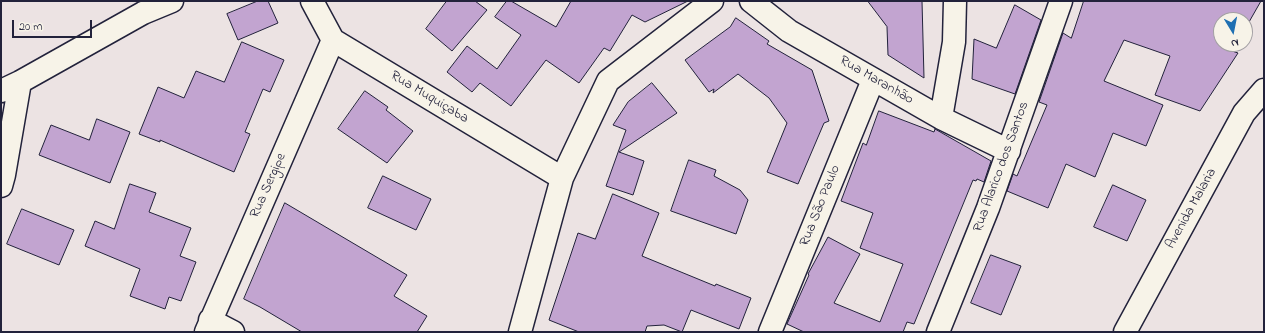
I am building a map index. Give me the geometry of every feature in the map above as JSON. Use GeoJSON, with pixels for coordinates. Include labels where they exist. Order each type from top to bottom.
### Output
{"type":"FeatureCollection","features":[{"type":"Feature","properties":{"kind":"street"},"geometry":{"type":"LineString","coordinates":[[1,186],[4,175],[10,86],[143,12],[172,1]]}},
{"type":"Feature","properties":{"kind":"street"},"geometry":{"type":"LineString","coordinates":[[312,1],[333,40]]}},
{"type":"Feature","properties":{"kind":"street"},"geometry":{"type":"LineString","coordinates":[[520,332],[562,178],[608,81],[712,1]]}},
{"type":"Feature","properties":{"kind":"street","name":"Rua Maranhão"},"geometry":{"type":"LineString","coordinates":[[751,1],[789,31],[873,80],[941,118],[1009,151]]}},
{"type":"Feature","properties":{"kind":"street"},"geometry":{"type":"LineString","coordinates":[[941,118],[954,42],[955,1]]}},
{"type":"Feature","properties":{"kind":"street","name":"Rua Alarico dos Santos"},"geometry":{"type":"LineString","coordinates":[[938,332],[988,208],[1061,1]]}},
{"type":"Feature","properties":{"kind":"street","name":"Rua Muquiçaba"},"geometry":{"type":"LineString","coordinates":[[333,40],[562,178]]}},
{"type":"Feature","properties":{"kind":"street","name":"Rua Sergipe"},"geometry":{"type":"LineString","coordinates":[[208,326],[333,40]]}},
{"type":"Feature","properties":{"kind":"street","name":"Rua São Paulo"},"geometry":{"type":"LineString","coordinates":[[770,332],[873,80]]}},
{"type":"Feature","properties":{"kind":"street","name":"Avenida Malaria"},"geometry":{"type":"LineString","coordinates":[[1125,332],[1244,113],[1264,90]]}},
{"type":"Feature","properties":{"kind":"street"},"geometry":{"type":"LineString","coordinates":[[208,326],[233,332]]}},
{"type":"Feature","properties":{"kind":"building"},"geometry":{"type":"Polygon","coordinates":[[[258,1],[268,1],[278,23],[238,40],[227,14],[258,1]]]}},
{"type":"Feature","properties":{"kind":"building"},"geometry":{"type":"Polygon","coordinates":[[[447,1],[475,1],[487,10],[452,51],[426,29],[447,1]]]}},
{"type":"Feature","properties":{"kind":"building"},"geometry":{"type":"Polygon","coordinates":[[[507,1],[511,1],[556,27],[571,1],[688,1],[645,22],[632,15],[610,51],[604,48],[579,83],[546,60],[511,106],[480,83],[472,92],[447,72],[467,46],[497,69],[521,35],[495,17],[507,1]]]}},
{"type":"Feature","properties":{"kind":"building"},"geometry":{"type":"Polygon","coordinates":[[[868,1],[922,1],[924,78],[888,55],[887,27],[868,1]]]}},
{"type":"Feature","properties":{"kind":"building"},"geometry":{"type":"Polygon","coordinates":[[[1084,1],[1261,1],[1253,15],[1253,12],[1213,12],[1213,52],[1238,53],[1200,111],[1155,95],[1170,56],[1124,40],[1104,81],[1163,105],[1146,146],[1113,133],[1095,177],[1066,164],[1048,208],[1007,191],[1013,174],[1017,176],[1047,105],[1039,102],[1063,33],[1071,38],[1084,1]]]}},
{"type":"Feature","properties":{"kind":"building"},"geometry":{"type":"Polygon","coordinates":[[[1015,5],[1041,20],[1015,94],[972,79],[974,39],[996,48],[1015,5]]]}},
{"type":"Feature","properties":{"kind":"building"},"geometry":{"type":"Polygon","coordinates":[[[736,18],[769,41],[767,44],[812,70],[829,121],[824,123],[798,184],[767,172],[787,123],[769,98],[738,74],[713,93],[714,89],[709,92],[685,60],[730,27],[736,18]]]}},
{"type":"Feature","properties":{"kind":"building"},"geometry":{"type":"Polygon","coordinates":[[[242,42],[284,60],[270,92],[263,89],[245,132],[250,134],[234,172],[160,140],[160,142],[139,134],[158,87],[184,98],[196,71],[224,82],[242,42]]]}},
{"type":"Feature","properties":{"kind":"building"},"geometry":{"type":"Polygon","coordinates":[[[652,83],[677,113],[619,152],[644,161],[633,195],[606,186],[626,130],[613,125],[628,102],[652,83]]]}},
{"type":"Feature","properties":{"kind":"building"},"geometry":{"type":"Polygon","coordinates":[[[365,91],[388,107],[386,110],[413,131],[387,163],[338,129],[365,91]]]}},
{"type":"Feature","properties":{"kind":"building"},"geometry":{"type":"Polygon","coordinates":[[[879,111],[934,132],[935,129],[991,161],[984,182],[977,179],[976,181],[973,180],[914,324],[907,322],[903,332],[804,332],[787,324],[809,275],[808,274],[828,237],[860,254],[834,303],[880,322],[903,264],[860,248],[873,213],[841,201],[863,143],[866,145],[879,111]]]}},
{"type":"Feature","properties":{"kind":"building"},"geometry":{"type":"Polygon","coordinates":[[[97,119],[130,132],[110,183],[39,155],[51,125],[89,140],[97,119]]]}},
{"type":"Feature","properties":{"kind":"building"},"geometry":{"type":"Polygon","coordinates":[[[689,160],[716,170],[714,176],[740,190],[748,200],[736,234],[671,211],[689,160]]]}},
{"type":"Feature","properties":{"kind":"building"},"geometry":{"type":"Polygon","coordinates":[[[383,176],[431,199],[416,230],[368,208],[383,176]]]}},
{"type":"Feature","properties":{"kind":"building"},"geometry":{"type":"Polygon","coordinates":[[[130,184],[156,193],[149,212],[191,228],[180,256],[196,262],[181,301],[169,297],[165,309],[130,296],[140,269],[85,246],[95,221],[114,229],[130,184]]]}},
{"type":"Feature","properties":{"kind":"building"},"geometry":{"type":"Polygon","coordinates":[[[1113,185],[1146,200],[1127,241],[1094,227],[1113,185]]]}},
{"type":"Feature","properties":{"kind":"building"},"geometry":{"type":"Polygon","coordinates":[[[613,194],[659,213],[642,256],[715,286],[716,284],[751,298],[739,329],[691,310],[682,332],[664,325],[647,326],[645,332],[579,332],[549,320],[578,233],[595,239],[613,194]]]}},
{"type":"Feature","properties":{"kind":"building"},"geometry":{"type":"Polygon","coordinates":[[[285,203],[407,275],[394,296],[427,316],[417,332],[302,332],[244,299],[285,203]]]}},
{"type":"Feature","properties":{"kind":"building"},"geometry":{"type":"Polygon","coordinates":[[[22,209],[74,230],[59,265],[7,244],[22,209]]]}},
{"type":"Feature","properties":{"kind":"building"},"geometry":{"type":"Polygon","coordinates":[[[991,255],[1021,266],[1001,315],[971,303],[991,255]]]}}]}
